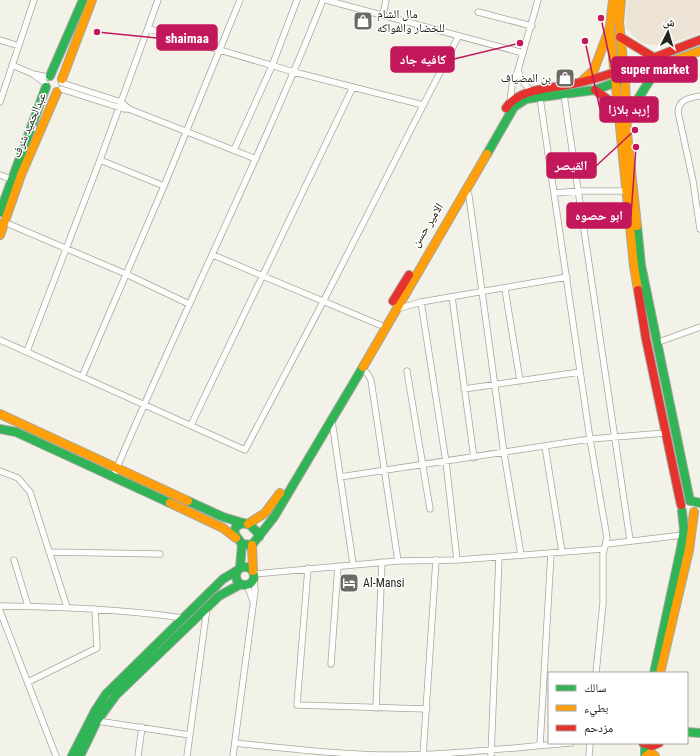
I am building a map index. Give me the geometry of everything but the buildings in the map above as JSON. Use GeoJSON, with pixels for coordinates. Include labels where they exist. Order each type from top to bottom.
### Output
{"type":"FeatureCollection","features":[{"type":"Feature","properties":{"kind":"main road","name":"عبدالحميد شرف"},"geometry":{"type":"LineString","coordinates":[[0,212],[47,81],[83,0]]}},
{"type":"Feature","properties":{"kind":"main road","name":"عبدالحميد شرف"},"geometry":{"type":"LineString","coordinates":[[0,235],[31,149],[60,86],[92,0]]}},
{"type":"Feature","properties":{"kind":"main road"},"geometry":{"type":"LineString","coordinates":[[613,0],[610,27],[634,266],[646,339],[682,508],[684,535],[654,672]]}},
{"type":"Feature","properties":{"kind":"main road"},"geometry":{"type":"LineString","coordinates":[[621,0],[619,22],[625,80],[626,118],[641,265],[687,492],[694,501],[696,507],[687,557],[660,672]]}},
{"type":"Feature","properties":{"kind":"main road"},"geometry":{"type":"LineString","coordinates":[[580,83],[594,70],[610,27]]}},
{"type":"Feature","properties":{"kind":"main road"},"geometry":{"type":"LineString","coordinates":[[620,37],[653,57]]}},
{"type":"Feature","properties":{"kind":"main road"},"geometry":{"type":"LineString","coordinates":[[510,102],[520,95],[531,91],[580,83],[700,40]]}},
{"type":"Feature","properties":{"kind":"main road","name":"الامير حسن"},"geometry":{"type":"LineString","coordinates":[[239,541],[234,533],[234,528],[246,524],[265,513],[274,503],[444,230],[514,106],[526,99],[595,90],[700,51]]}},
{"type":"Feature","properties":{"kind":"main road"},"geometry":{"type":"LineString","coordinates":[[626,118],[658,67]]}},
{"type":"Feature","properties":{"kind":"main road"},"geometry":{"type":"LineString","coordinates":[[56,75],[60,86],[49,91],[47,81],[56,75]]}},
{"type":"Feature","properties":{"kind":"main road"},"geometry":{"type":"LineString","coordinates":[[595,90],[618,107]]}},
{"type":"Feature","properties":{"kind":"main road","name":"الامير حسن"},"geometry":{"type":"LineString","coordinates":[[259,537],[332,421],[380,325],[403,285],[440,229],[510,102]]}},
{"type":"Feature","properties":{"kind":"main road"},"geometry":{"type":"LineString","coordinates":[[0,414],[116,469],[224,517],[255,527],[259,537],[252,545],[250,579]]}},
{"type":"Feature","properties":{"kind":"main road"},"geometry":{"type":"LineString","coordinates":[[0,418],[0,423]]}},
{"type":"Feature","properties":{"kind":"main road"},"geometry":{"type":"LineString","coordinates":[[0,429],[16,432],[223,528],[239,541],[252,545]]}},
{"type":"Feature","properties":{"kind":"main road"},"geometry":{"type":"LineString","coordinates":[[682,508],[684,502],[694,501]]}},
{"type":"Feature","properties":{"kind":"main road"},"geometry":{"type":"LineString","coordinates":[[682,508],[689,515],[696,511]]}},
{"type":"Feature","properties":{"kind":"main road"},"geometry":{"type":"LineString","coordinates":[[239,541],[239,569],[236,579],[250,579]]}},
{"type":"Feature","properties":{"kind":"main road"},"geometry":{"type":"LineString","coordinates":[[72,756],[95,711],[106,694],[174,625],[224,579],[239,569],[246,566],[250,579]]}},
{"type":"Feature","properties":{"kind":"main road"},"geometry":{"type":"LineString","coordinates":[[80,756],[98,721],[116,695],[207,606],[219,596],[250,579]]}},
{"type":"Feature","properties":{"kind":"main road"},"geometry":{"type":"LineString","coordinates":[[174,625],[181,633]]}},
{"type":"Feature","properties":{"kind":"main road"},"geometry":{"type":"LineString","coordinates":[[644,744],[657,744],[655,756],[651,753],[646,756],[644,744]]}},
{"type":"Feature","properties":{"kind":"street"},"geometry":{"type":"LineString","coordinates":[[0,102],[34,0]]}},
{"type":"Feature","properties":{"kind":"street"},"geometry":{"type":"LineString","coordinates":[[27,351],[149,29],[158,0]]}},
{"type":"Feature","properties":{"kind":"street"},"geometry":{"type":"LineString","coordinates":[[82,377],[164,186],[240,0]]}},
{"type":"Feature","properties":{"kind":"street"},"geometry":{"type":"LineString","coordinates":[[234,150],[272,66],[297,0]]}},
{"type":"Feature","properties":{"kind":"street"},"geometry":{"type":"LineString","coordinates":[[112,477],[143,404],[256,159],[294,72],[323,0]]}},
{"type":"Feature","properties":{"kind":"street"},"geometry":{"type":"LineString","coordinates":[[326,0],[458,37],[523,53]]}},
{"type":"Feature","properties":{"kind":"street"},"geometry":{"type":"LineString","coordinates":[[383,15],[386,0]]}},
{"type":"Feature","properties":{"kind":"street"},"geometry":{"type":"LineString","coordinates":[[510,102],[512,86],[532,26],[538,0]]}},
{"type":"Feature","properties":{"kind":"street"},"geometry":{"type":"LineString","coordinates":[[478,12],[532,26]]}},
{"type":"Feature","properties":{"kind":"street"},"geometry":{"type":"LineString","coordinates":[[149,29],[272,66],[423,105]]}},
{"type":"Feature","properties":{"kind":"street"},"geometry":{"type":"LineString","coordinates":[[0,340],[242,450],[248,448],[458,37]]}},
{"type":"Feature","properties":{"kind":"street"},"geometry":{"type":"LineString","coordinates":[[0,40],[19,46]]}},
{"type":"Feature","properties":{"kind":"street"},"geometry":{"type":"LineString","coordinates":[[12,65],[47,81]]}},
{"type":"Feature","properties":{"kind":"street"},"geometry":{"type":"LineString","coordinates":[[518,70],[523,82],[531,91]]}},
{"type":"Feature","properties":{"kind":"street"},"geometry":{"type":"LineString","coordinates":[[60,86],[129,108],[185,132],[256,159]]}},
{"type":"Feature","properties":{"kind":"street"},"geometry":{"type":"LineString","coordinates":[[190,426],[352,87]]}},
{"type":"Feature","properties":{"kind":"street"},"geometry":{"type":"LineString","coordinates":[[564,95],[630,540]]}},
{"type":"Feature","properties":{"kind":"street"},"geometry":{"type":"LineString","coordinates":[[700,96],[684,100],[681,103],[678,112],[693,182],[700,229]]}},
{"type":"Feature","properties":{"kind":"street"},"geometry":{"type":"LineString","coordinates":[[540,98],[605,546],[596,672]]}},
{"type":"Feature","properties":{"kind":"street"},"geometry":{"type":"LineString","coordinates":[[100,160],[164,186]]}},
{"type":"Feature","properties":{"kind":"street"},"geometry":{"type":"LineString","coordinates":[[0,175],[11,179]]}},
{"type":"Feature","properties":{"kind":"street"},"geometry":{"type":"LineString","coordinates":[[466,190],[469,196],[494,384],[521,555]]}},
{"type":"Feature","properties":{"kind":"street"},"geometry":{"type":"LineString","coordinates":[[554,193],[579,190],[626,191]]}},
{"type":"Feature","properties":{"kind":"street"},"geometry":{"type":"LineString","coordinates":[[4,222],[126,274],[189,304]]}},
{"type":"Feature","properties":{"kind":"street"},"geometry":{"type":"LineString","coordinates":[[213,255],[380,325]]}},
{"type":"Feature","properties":{"kind":"street"},"geometry":{"type":"LineString","coordinates":[[396,309],[421,302],[482,293],[567,277]]}},
{"type":"Feature","properties":{"kind":"street"},"geometry":{"type":"LineString","coordinates":[[505,289],[520,380]]}},
{"type":"Feature","properties":{"kind":"street"},"geometry":{"type":"LineString","coordinates":[[405,293],[410,298],[421,302]]}},
{"type":"Feature","properties":{"kind":"street"},"geometry":{"type":"LineString","coordinates":[[452,297],[474,458]]}},
{"type":"Feature","properties":{"kind":"street"},"geometry":{"type":"LineString","coordinates":[[421,302],[446,462],[456,560]]}},
{"type":"Feature","properties":{"kind":"street"},"geometry":{"type":"LineString","coordinates":[[656,342],[700,327]]}},
{"type":"Feature","properties":{"kind":"street"},"geometry":{"type":"LineString","coordinates":[[359,368],[367,373],[371,380],[398,561]]}},
{"type":"Feature","properties":{"kind":"street"},"geometry":{"type":"LineString","coordinates":[[407,371],[430,509]]}},
{"type":"Feature","properties":{"kind":"street"},"geometry":{"type":"LineString","coordinates":[[464,389],[580,372]]}},
{"type":"Feature","properties":{"kind":"street"},"geometry":{"type":"LineString","coordinates":[[332,421],[353,564]]}},
{"type":"Feature","properties":{"kind":"street"},"geometry":{"type":"LineString","coordinates":[[340,478],[590,439],[666,433]]}},
{"type":"Feature","properties":{"kind":"street"},"geometry":{"type":"LineString","coordinates":[[545,446],[562,552]]}},
{"type":"Feature","properties":{"kind":"street"},"geometry":{"type":"LineString","coordinates":[[0,471],[18,478],[30,492],[67,607]]}},
{"type":"Feature","properties":{"kind":"street"},"geometry":{"type":"LineString","coordinates":[[250,579],[308,568],[398,561],[456,560],[551,553],[605,546],[630,540],[684,535]]}},
{"type":"Feature","properties":{"kind":"street"},"geometry":{"type":"LineString","coordinates":[[49,552],[160,554]]}},
{"type":"Feature","properties":{"kind":"street"},"geometry":{"type":"LineString","coordinates":[[540,745],[551,553]]}},
{"type":"Feature","properties":{"kind":"street"},"geometry":{"type":"LineString","coordinates":[[492,753],[499,557]]}},
{"type":"Feature","properties":{"kind":"street"},"geometry":{"type":"LineString","coordinates":[[14,560],[28,606]]}},
{"type":"Feature","properties":{"kind":"street"},"geometry":{"type":"LineString","coordinates":[[423,755],[436,560]]}},
{"type":"Feature","properties":{"kind":"street"},"geometry":{"type":"LineString","coordinates":[[376,708],[382,562]]}},
{"type":"Feature","properties":{"kind":"street"},"geometry":{"type":"LineString","coordinates":[[331,664],[338,566]]}},
{"type":"Feature","properties":{"kind":"street"},"geometry":{"type":"LineString","coordinates":[[308,568],[297,705],[427,709]]}},
{"type":"Feature","properties":{"kind":"street"},"geometry":{"type":"LineString","coordinates":[[233,756],[255,591],[250,579]]}},
{"type":"Feature","properties":{"kind":"street"},"geometry":{"type":"LineString","coordinates":[[250,579],[253,602]]}},
{"type":"Feature","properties":{"kind":"street"},"geometry":{"type":"LineString","coordinates":[[0,606],[67,607],[183,618]]}},
{"type":"Feature","properties":{"kind":"street"},"geometry":{"type":"LineString","coordinates":[[187,756],[207,606]]}},
{"type":"Feature","properties":{"kind":"street"},"geometry":{"type":"LineString","coordinates":[[28,682],[97,648],[96,609]]}},
{"type":"Feature","properties":{"kind":"street"},"geometry":{"type":"LineString","coordinates":[[0,611],[56,756]]}},
{"type":"Feature","properties":{"kind":"street"},"geometry":{"type":"LineString","coordinates":[[98,721],[190,735]]}},
{"type":"Feature","properties":{"kind":"street"},"geometry":{"type":"LineString","coordinates":[[138,756],[142,727]]}},
{"type":"Feature","properties":{"kind":"street"},"geometry":{"type":"LineString","coordinates":[[235,744],[331,754],[423,755],[492,753],[556,744]]}},
{"type":"Feature","properties":{"kind":"street"},"geometry":{"type":"LineString","coordinates":[[589,756],[590,744]]}},
{"type":"Feature","properties":{"kind":"shaded area"},"geometry":{"type":"Polygon","coordinates":[[[627,0],[700,0],[700,34],[661,46],[642,43],[625,28],[627,0]]]}},
{"type":"Feature","properties":{"kind":"traffic: fast"},"geometry":{"type":"LineString","coordinates":[[50,76],[83,0]]}},
{"type":"Feature","properties":{"kind":"traffic: fast"},"geometry":{"type":"LineString","coordinates":[[626,118],[658,67]]}},
{"type":"Feature","properties":{"kind":"traffic: fast"},"geometry":{"type":"LineString","coordinates":[[487,154],[514,107],[526,99],[595,90],[641,73]]}},
{"type":"Feature","properties":{"kind":"traffic: fast"},"geometry":{"type":"LineString","coordinates":[[0,212],[46,87]]}},
{"type":"Feature","properties":{"kind":"traffic: fast"},"geometry":{"type":"LineString","coordinates":[[637,226],[641,265],[690,501]]}},
{"type":"Feature","properties":{"kind":"traffic: fast"},"geometry":{"type":"LineString","coordinates":[[244,523],[236,526],[234,533],[242,544],[252,545],[274,517],[363,367]]}},
{"type":"Feature","properties":{"kind":"traffic: fast"},"geometry":{"type":"LineString","coordinates":[[0,429],[16,432],[170,503]]}},
{"type":"Feature","properties":{"kind":"traffic: fast"},"geometry":{"type":"LineString","coordinates":[[188,501],[223,517],[250,525],[257,532],[259,537]]}},
{"type":"Feature","properties":{"kind":"traffic: fast"},"geometry":{"type":"LineString","coordinates":[[692,501],[700,503]]}},
{"type":"Feature","properties":{"kind":"traffic: fast"},"geometry":{"type":"LineString","coordinates":[[654,672],[681,548],[684,529],[682,511]]}},
{"type":"Feature","properties":{"kind":"traffic: fast"},"geometry":{"type":"LineString","coordinates":[[240,568],[242,544]]}},
{"type":"Feature","properties":{"kind":"traffic: fast"},"geometry":{"type":"LineString","coordinates":[[241,567],[249,567],[254,572],[254,576],[252,583],[249,585],[241,585],[236,580],[236,572],[241,567]]}},
{"type":"Feature","properties":{"kind":"traffic: fast"},"geometry":{"type":"LineString","coordinates":[[72,756],[95,711],[106,694],[223,579],[238,570]]}},
{"type":"Feature","properties":{"kind":"traffic: fast"},"geometry":{"type":"LineString","coordinates":[[80,756],[97,721],[116,695],[219,596],[241,584]]}},
{"type":"Feature","properties":{"kind":"traffic: fast"},"geometry":{"type":"LineString","coordinates":[[688,732],[700,733]]}},
{"type":"Feature","properties":{"kind":"traffic: fast"},"geometry":{"type":"LineString","coordinates":[[645,745],[645,756]]}},
{"type":"Feature","properties":{"kind":"traffic: slow"},"geometry":{"type":"LineString","coordinates":[[62,79],[92,0]]}},
{"type":"Feature","properties":{"kind":"traffic: slow"},"geometry":{"type":"LineString","coordinates":[[613,0],[610,27],[634,266],[638,290]]}},
{"type":"Feature","properties":{"kind":"traffic: slow"},"geometry":{"type":"LineString","coordinates":[[621,0],[619,22],[625,80],[627,133],[637,226]]}},
{"type":"Feature","properties":{"kind":"traffic: slow"},"geometry":{"type":"LineString","coordinates":[[583,80],[594,70],[610,27]]}},
{"type":"Feature","properties":{"kind":"traffic: slow"},"geometry":{"type":"LineString","coordinates":[[641,73],[700,51]]}},
{"type":"Feature","properties":{"kind":"traffic: slow"},"geometry":{"type":"LineString","coordinates":[[0,235],[21,175],[57,92]]}},
{"type":"Feature","properties":{"kind":"traffic: slow"},"geometry":{"type":"LineString","coordinates":[[363,367],[487,154]]}},
{"type":"Feature","properties":{"kind":"traffic: slow"},"geometry":{"type":"LineString","coordinates":[[0,414],[188,501]]}},
{"type":"Feature","properties":{"kind":"traffic: slow"},"geometry":{"type":"LineString","coordinates":[[248,524],[265,513],[280,493]]}},
{"type":"Feature","properties":{"kind":"traffic: slow"},"geometry":{"type":"LineString","coordinates":[[170,503],[223,528],[236,538]]}},
{"type":"Feature","properties":{"kind":"traffic: slow"},"geometry":{"type":"LineString","coordinates":[[660,672],[689,550],[694,512]]}},
{"type":"Feature","properties":{"kind":"traffic: slow"},"geometry":{"type":"LineString","coordinates":[[252,545],[253,571]]}},
{"type":"Feature","properties":{"kind":"traffic: slow"},"geometry":{"type":"LineString","coordinates":[[646,756],[651,753],[655,756]]}},
{"type":"Feature","properties":{"kind":"traffic: jam"},"geometry":{"type":"LineString","coordinates":[[620,37],[653,57]]}},
{"type":"Feature","properties":{"kind":"traffic: jam"},"geometry":{"type":"LineString","coordinates":[[506,108],[511,102],[525,93],[601,77],[634,66],[700,40]]}},
{"type":"Feature","properties":{"kind":"traffic: jam"},"geometry":{"type":"LineString","coordinates":[[595,90],[618,107]]}},
{"type":"Feature","properties":{"kind":"traffic: jam"},"geometry":{"type":"LineString","coordinates":[[393,301],[409,275]]}},
{"type":"Feature","properties":{"kind":"traffic: jam"},"geometry":{"type":"LineString","coordinates":[[638,290],[646,339],[681,505]]}},
{"type":"Feature","properties":{"kind":"traffic: jam"},"geometry":{"type":"LineString","coordinates":[[646,744],[652,746],[657,744]]}},
{"type":"Feature","properties":{"kind":"place","name":"super market"},"geometry":{"type":"Point","coordinates":[601,18]}},
{"type":"Feature","properties":{"kind":"place","name":"مال الشام للخضار والفواكه"},"geometry":{"type":"Point","coordinates":[363,21]}},
{"type":"Feature","properties":{"kind":"place","name":"shaimaa"},"geometry":{"type":"Point","coordinates":[97,32]}},
{"type":"Feature","properties":{"kind":"place","name":"إربد بلازا"},"geometry":{"type":"Point","coordinates":[585,41]}},
{"type":"Feature","properties":{"kind":"place","name":"كافيه جاد"},"geometry":{"type":"Point","coordinates":[520,43]}},
{"type":"Feature","properties":{"kind":"place","name":"بن المضياف"},"geometry":{"type":"Point","coordinates":[565,78]}},
{"type":"Feature","properties":{"kind":"place","name":"القيصر"},"geometry":{"type":"Point","coordinates":[635,130]}},
{"type":"Feature","properties":{"kind":"place","name":"ابو حصوه"},"geometry":{"type":"Point","coordinates":[636,147]}},
{"type":"Feature","properties":{"kind":"place","name":"Al-Mansi"},"geometry":{"type":"Point","coordinates":[349,583]}}]}
